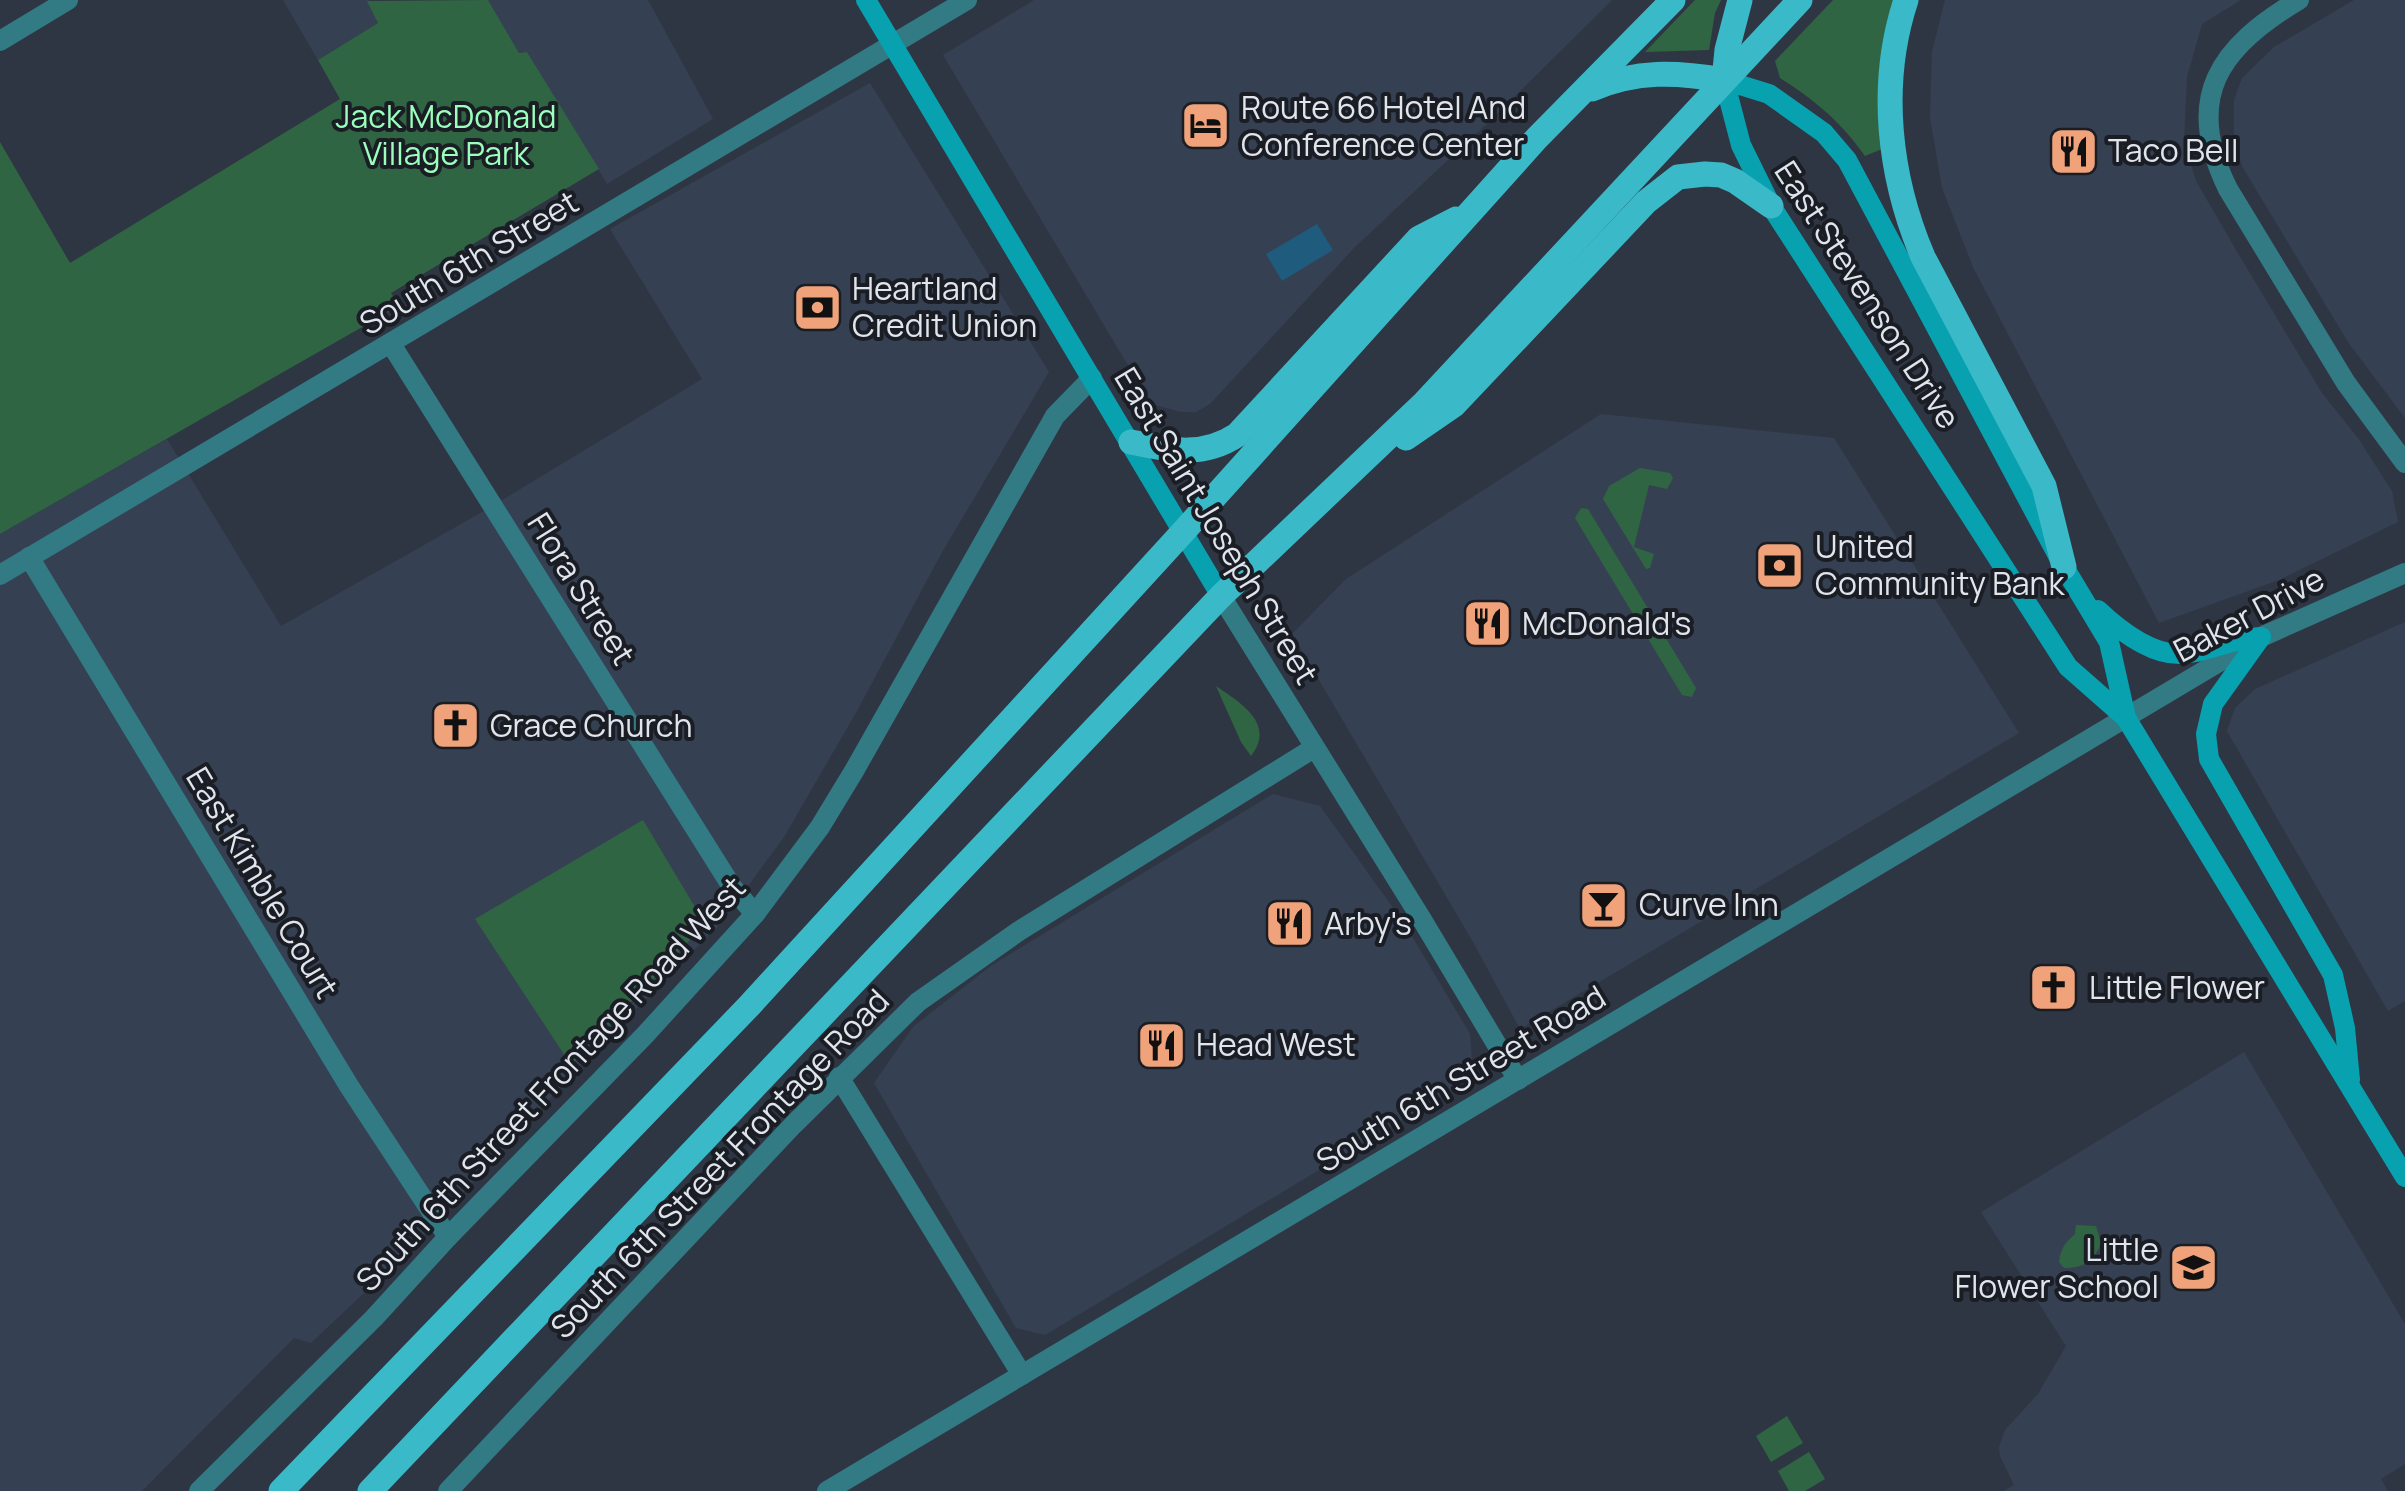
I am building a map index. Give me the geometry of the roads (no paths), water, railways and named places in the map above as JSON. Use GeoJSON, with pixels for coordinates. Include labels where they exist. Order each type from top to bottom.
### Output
{"type":"FeatureCollection","features":[{"type":"Feature","properties":{"kind":"main road","name":"East Saint Joseph Street"},"geometry":{"type":"LineString","coordinates":[[866,0],[1221,596]]}},
{"type":"Feature","properties":{"kind":"main road"},"geometry":{"type":"LineString","coordinates":[[281,1491],[749,1006],[1537,138],[1673,0]]}},
{"type":"Feature","properties":{"kind":"main road"},"geometry":{"type":"LineString","coordinates":[[1724,80],[1726,50],[1740,0]]}},
{"type":"Feature","properties":{"kind":"main road"},"geometry":{"type":"LineString","coordinates":[[370,1491],[1221,596],[1424,404],[1800,0]]}},
{"type":"Feature","properties":{"kind":"main road"},"geometry":{"type":"LineString","coordinates":[[1906,0],[1896,45],[1891,117],[1892,153],[1909,222],[2044,486],[2064,567]]}},
{"type":"Feature","properties":{"kind":"main road"},"geometry":{"type":"LineString","coordinates":[[1581,94],[1613,80],[1644,73],[1724,80]]}},
{"type":"Feature","properties":{"kind":"main road","name":"East Stevenson Drive"},"geometry":{"type":"LineString","coordinates":[[1724,80],[1740,145],[1770,206],[2068,667],[2126,718],[2405,1177]]}},
{"type":"Feature","properties":{"kind":"main road","name":"East Stevenson Drive"},"geometry":{"type":"LineString","coordinates":[[1724,80],[1769,94],[1824,133],[1848,160],[2064,567],[2109,642],[2126,718]]}},
{"type":"Feature","properties":{"kind":"main road"},"geometry":{"type":"LineString","coordinates":[[1352,474],[1454,405],[1646,202],[1678,177],[1721,175],[1770,206]]}},
{"type":"Feature","properties":{"kind":"main road"},"geometry":{"type":"LineString","coordinates":[[1131,442],[1202,452],[1238,436],[1419,238],[1474,210]]}},
{"type":"Feature","properties":{"kind":"main road"},"geometry":{"type":"LineString","coordinates":[[2079,592],[2131,636],[2170,652],[2189,654],[2243,638],[2261,637]]}},
{"type":"Feature","properties":{"kind":"main road"},"geometry":{"type":"LineString","coordinates":[[2261,637],[2214,704],[2208,716],[2205,746],[2333,975],[2350,1087]]}},
{"type":"Feature","properties":{"kind":"street"},"geometry":{"type":"LineString","coordinates":[[0,41],[68,0]]}},
{"type":"Feature","properties":{"kind":"street","name":"South 6th Street"},"geometry":{"type":"LineString","coordinates":[[0,575],[967,0]]}},
{"type":"Feature","properties":{"kind":"street"},"geometry":{"type":"LineString","coordinates":[[2299,0],[2265,20],[2236,45],[2223,65],[2207,114],[2209,138],[2215,162],[2238,204],[2346,382],[2405,463]]}},
{"type":"Feature","properties":{"kind":"street","name":"Flora Street"},"geometry":{"type":"LineString","coordinates":[[392,344],[732,887],[755,914]]}},
{"type":"Feature","properties":{"kind":"street","name":"South 6th Street Frontage Road West"},"geometry":{"type":"LineString","coordinates":[[200,1491],[374,1318],[755,914],[820,827],[854,771],[1055,416],[1092,378]]}},
{"type":"Feature","properties":{"kind":"street","name":"East Kimble Court"},"geometry":{"type":"LineString","coordinates":[[29,558],[349,1086],[448,1237]]}},
{"type":"Feature","properties":{"kind":"street","name":"Baker Drive"},"geometry":{"type":"LineString","coordinates":[[2126,718],[2261,637],[2405,573]]}},
{"type":"Feature","properties":{"kind":"street","name":"East Saint Joseph Street"},"geometry":{"type":"LineString","coordinates":[[1221,596],[1518,1080]]}},
{"type":"Feature","properties":{"kind":"street","name":"South 6th Street Road"},"geometry":{"type":"LineString","coordinates":[[827,1491],[2126,718]]}},
{"type":"Feature","properties":{"kind":"street","name":"South 6th Street Frontage Road"},"geometry":{"type":"LineString","coordinates":[[448,1491],[839,1078],[918,1002],[962,969],[1314,748]]}},
{"type":"Feature","properties":{"kind":"street"},"geometry":{"type":"LineString","coordinates":[[839,1078],[1022,1376]]}},
{"type":"Feature","properties":{"kind":"water"},"geometry":{"type":"Polygon","coordinates":[[[1317,224],[1333,250],[1282,281],[1266,254],[1317,224]]]}},
{"type":"Feature","properties":{"kind":"place","name":"Route 66 Hotel And Conference Center"},"geometry":{"type":"Point","coordinates":[1206,126]}},
{"type":"Feature","properties":{"kind":"place","name":"Taco Bell"},"geometry":{"type":"Point","coordinates":[2073,151]}},
{"type":"Feature","properties":{"kind":"place","name":"Heartland Credit Union"},"geometry":{"type":"Point","coordinates":[817,307]}},
{"type":"Feature","properties":{"kind":"place","name":"United Community Bank"},"geometry":{"type":"Point","coordinates":[1780,565]}},
{"type":"Feature","properties":{"kind":"place","name":"McDonald's"},"geometry":{"type":"Point","coordinates":[1487,624]}},
{"type":"Feature","properties":{"kind":"place","name":"Grace Church"},"geometry":{"type":"Point","coordinates":[455,726]}},
{"type":"Feature","properties":{"kind":"place","name":"Curve Inn"},"geometry":{"type":"Point","coordinates":[1604,905]}},
{"type":"Feature","properties":{"kind":"place","name":"Arby's"},"geometry":{"type":"Point","coordinates":[1289,924]}},
{"type":"Feature","properties":{"kind":"place","name":"Little Flower"},"geometry":{"type":"Point","coordinates":[2054,988]}},
{"type":"Feature","properties":{"kind":"place","name":"Head West"},"geometry":{"type":"Point","coordinates":[1161,1045]}},
{"type":"Feature","properties":{"kind":"place","name":"Little Flower School"},"geometry":{"type":"Point","coordinates":[2194,1268]}},
{"type":"Feature","properties":{"kind":"park label","name":"Jack McDonald Village Park"},"geometry":{"type":"Point","coordinates":[446,136]}}]}
